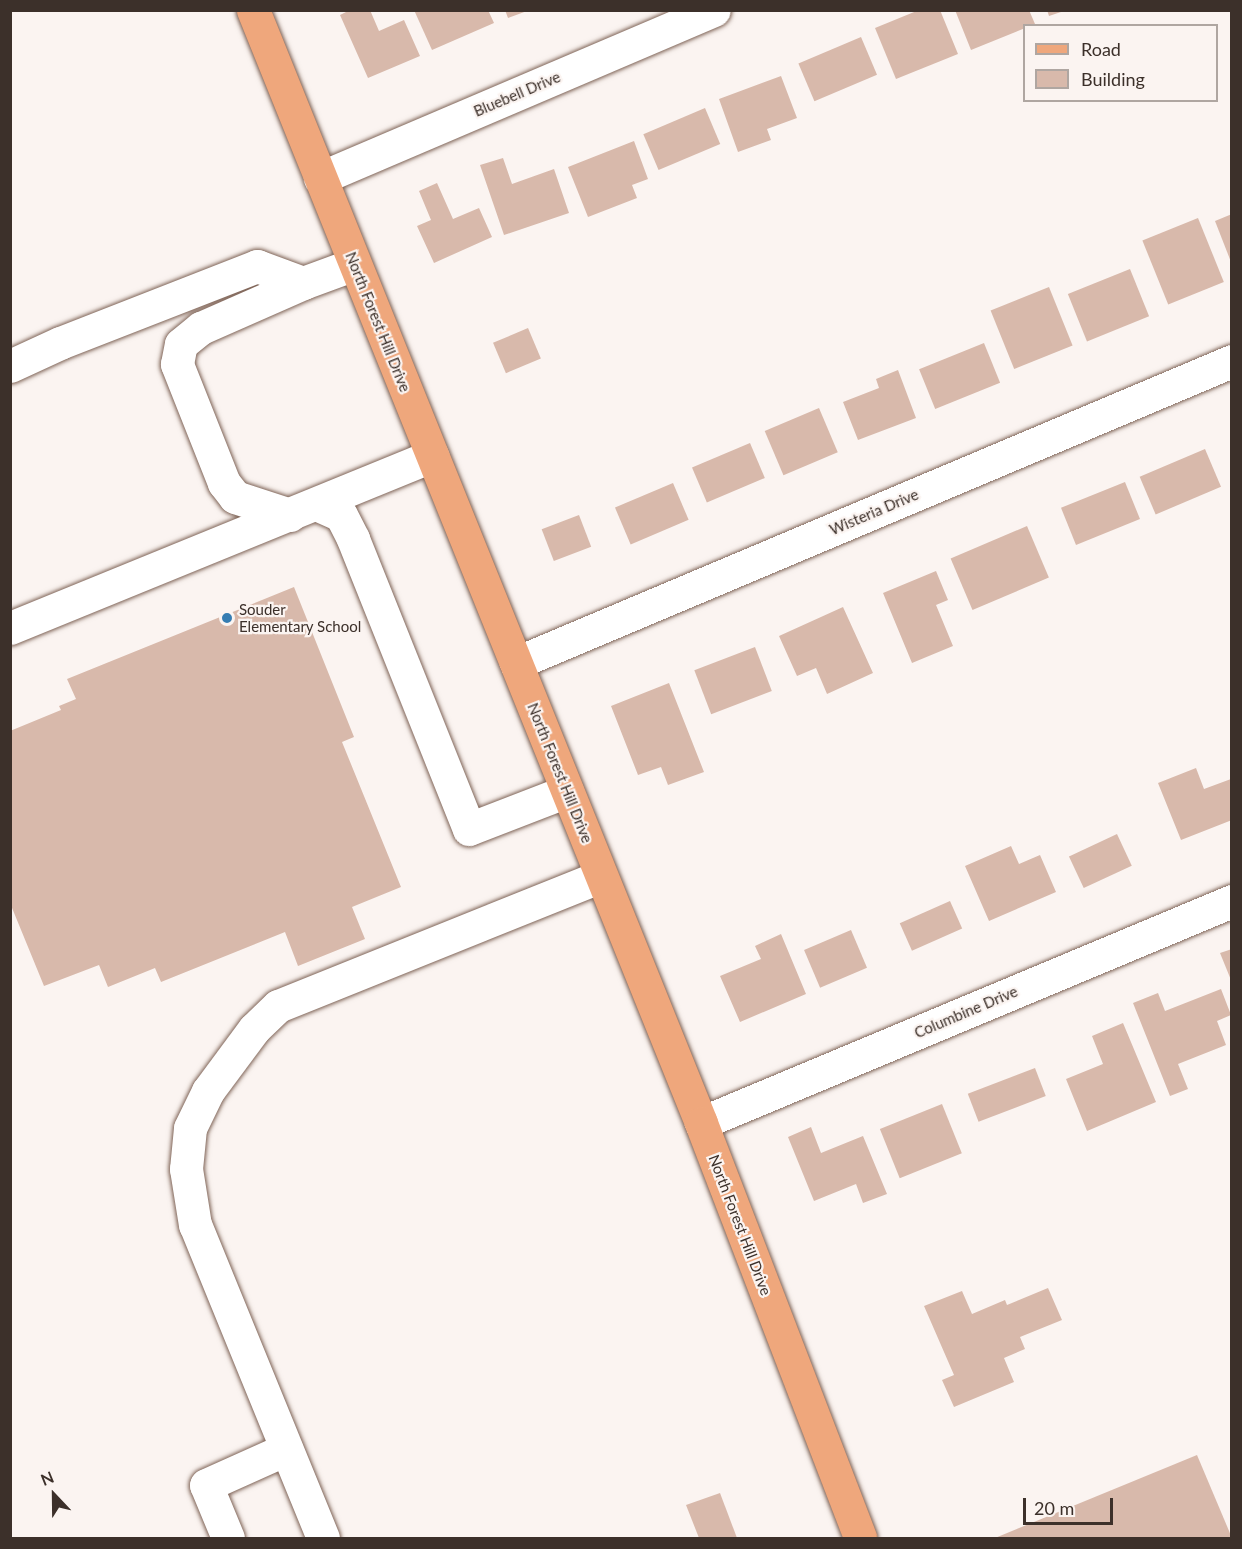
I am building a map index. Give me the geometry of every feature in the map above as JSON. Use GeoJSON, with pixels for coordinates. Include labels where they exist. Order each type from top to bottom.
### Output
{"type":"FeatureCollection","features":[{"type":"Feature","properties":{"kind":"main road","name":"North Forest Hill Drive"},"geometry":{"type":"LineString","coordinates":[[253,10],[700,1123],[860,1539]]}},
{"type":"Feature","properties":{"kind":"street","name":"Bluebell Drive"},"geometry":{"type":"LineString","coordinates":[[320,178],[714,10]]}},
{"type":"Feature","properties":{"kind":"street"},"geometry":{"type":"LineString","coordinates":[[355,264],[303,283],[201,328],[181,344],[177,364],[224,483],[235,498],[341,515],[353,538],[469,829],[567,791]]}},
{"type":"Feature","properties":{"kind":"street"},"geometry":{"type":"LineString","coordinates":[[10,366],[60,343],[257,266],[303,283]]}},
{"type":"Feature","properties":{"kind":"street","name":"Wisteria Drive"},"geometry":{"type":"LineString","coordinates":[[516,663],[1232,361]]}},
{"type":"Feature","properties":{"kind":"street"},"geometry":{"type":"LineString","coordinates":[[10,628],[432,456]]}},
{"type":"Feature","properties":{"kind":"street"},"geometry":{"type":"LineString","coordinates":[[323,1539],[195,1225],[186,1169],[190,1128],[208,1091],[254,1029],[278,1006],[601,876]]}},
{"type":"Feature","properties":{"kind":"street","name":"Columbine Drive"},"geometry":{"type":"LineString","coordinates":[[700,1123],[1232,901]]}},
{"type":"Feature","properties":{"kind":"street"},"geometry":{"type":"LineString","coordinates":[[228,1539],[206,1485],[286,1449]]}},
{"type":"Feature","properties":{"kind":"building"},"geometry":{"type":"Polygon","coordinates":[[[350,10],[370,10],[379,31],[404,20],[420,56],[368,78],[340,15],[350,10]]]}},
{"type":"Feature","properties":{"kind":"building"},"geometry":{"type":"Polygon","coordinates":[[[414,10],[488,10],[494,23],[432,50],[414,10]]]}},
{"type":"Feature","properties":{"kind":"building"},"geometry":{"type":"Polygon","coordinates":[[[505,10],[527,10],[527,11],[508,18],[505,10]]]}},
{"type":"Feature","properties":{"kind":"building"},"geometry":{"type":"Polygon","coordinates":[[[919,10],[940,10],[958,54],[896,79],[875,28],[919,10]]]}},
{"type":"Feature","properties":{"kind":"building"},"geometry":{"type":"Polygon","coordinates":[[[955,10],[1029,10],[1035,24],[1023,24],[1023,29],[971,50],[955,10]]]}},
{"type":"Feature","properties":{"kind":"building"},"geometry":{"type":"Polygon","coordinates":[[[1047,10],[1064,10],[1064,11],[1049,16],[1047,10]]]}},
{"type":"Feature","properties":{"kind":"building"},"geometry":{"type":"Polygon","coordinates":[[[861,37],[877,75],[814,101],[798,64],[861,37]]]}},
{"type":"Feature","properties":{"kind":"building"},"geometry":{"type":"Polygon","coordinates":[[[781,76],[797,118],[767,129],[771,140],[738,152],[719,99],[781,76]]]}},
{"type":"Feature","properties":{"kind":"building"},"geometry":{"type":"Polygon","coordinates":[[[705,108],[720,144],[659,170],[643,134],[705,108]]]}},
{"type":"Feature","properties":{"kind":"building"},"geometry":{"type":"Polygon","coordinates":[[[634,141],[648,179],[632,185],[637,198],[588,217],[568,167],[634,141]]]}},
{"type":"Feature","properties":{"kind":"building"},"geometry":{"type":"Polygon","coordinates":[[[503,158],[512,184],[554,169],[569,213],[504,235],[480,165],[503,158]]]}},
{"type":"Feature","properties":{"kind":"building"},"geometry":{"type":"Polygon","coordinates":[[[437,183],[453,219],[479,208],[492,237],[434,263],[417,226],[431,220],[419,191],[437,183]]]}},
{"type":"Feature","properties":{"kind":"building"},"geometry":{"type":"Polygon","coordinates":[[[1232,214],[1232,262],[1231,262],[1215,221],[1232,214]]]}},
{"type":"Feature","properties":{"kind":"building"},"geometry":{"type":"Polygon","coordinates":[[[1198,218],[1224,282],[1168,304],[1142,240],[1198,218]]]}},
{"type":"Feature","properties":{"kind":"building"},"geometry":{"type":"Polygon","coordinates":[[[1130,269],[1149,316],[1087,341],[1068,294],[1130,269]]]}},
{"type":"Feature","properties":{"kind":"building"},"geometry":{"type":"Polygon","coordinates":[[[1049,287],[1073,345],[1014,369],[991,311],[1049,287]]]}},
{"type":"Feature","properties":{"kind":"building"},"geometry":{"type":"Polygon","coordinates":[[[528,328],[541,358],[506,373],[493,343],[528,328]]]}},
{"type":"Feature","properties":{"kind":"building"},"geometry":{"type":"Polygon","coordinates":[[[984,343],[1000,383],[935,409],[919,369],[984,343]]]}},
{"type":"Feature","properties":{"kind":"building"},"geometry":{"type":"Polygon","coordinates":[[[898,370],[916,418],[858,440],[843,402],[879,388],[876,379],[898,370]]]}},
{"type":"Feature","properties":{"kind":"building"},"geometry":{"type":"Polygon","coordinates":[[[819,408],[838,452],[783,475],[765,431],[819,408]]]}},
{"type":"Feature","properties":{"kind":"building"},"geometry":{"type":"Polygon","coordinates":[[[750,443],[765,478],[707,503],[692,468],[750,443]]]}},
{"type":"Feature","properties":{"kind":"building"},"geometry":{"type":"Polygon","coordinates":[[[1205,449],[1221,487],[1156,514],[1140,477],[1205,449]]]}},
{"type":"Feature","properties":{"kind":"building"},"geometry":{"type":"Polygon","coordinates":[[[1125,482],[1140,519],[1076,545],[1061,508],[1125,482]]]}},
{"type":"Feature","properties":{"kind":"building"},"geometry":{"type":"Polygon","coordinates":[[[673,483],[689,520],[631,544],[615,508],[673,483]]]}},
{"type":"Feature","properties":{"kind":"building"},"geometry":{"type":"Polygon","coordinates":[[[579,515],[591,547],[554,561],[542,529],[579,515]]]}},
{"type":"Feature","properties":{"kind":"building"},"geometry":{"type":"Polygon","coordinates":[[[1027,526],[1049,578],[972,610],[951,558],[1027,526]]]}},
{"type":"Feature","properties":{"kind":"building"},"geometry":{"type":"Polygon","coordinates":[[[936,571],[948,600],[936,605],[953,646],[912,663],[883,593],[936,571]]]}},
{"type":"Feature","properties":{"kind":"building","name":"Souder Elementary School"},"geometry":{"type":"Polygon","coordinates":[[[294,587],[354,737],[342,742],[401,887],[352,907],[365,939],[298,966],[285,932],[161,982],[155,968],[108,987],[99,965],[44,986],[10,903],[10,731],[61,710],[59,706],[76,699],[67,679],[294,587]]]}},
{"type":"Feature","properties":{"kind":"building"},"geometry":{"type":"Polygon","coordinates":[[[843,607],[873,673],[827,694],[816,668],[797,676],[779,636],[843,607]]]}},
{"type":"Feature","properties":{"kind":"building"},"geometry":{"type":"Polygon","coordinates":[[[755,647],[772,691],[711,714],[694,670],[755,647]]]}},
{"type":"Feature","properties":{"kind":"building"},"geometry":{"type":"Polygon","coordinates":[[[669,683],[704,772],[668,785],[661,767],[638,775],[611,706],[669,683]]]}},
{"type":"Feature","properties":{"kind":"building"},"geometry":{"type":"Polygon","coordinates":[[[1196,768],[1204,789],[1231,779],[1232,820],[1181,840],[1158,783],[1196,768]]]}},
{"type":"Feature","properties":{"kind":"building"},"geometry":{"type":"Polygon","coordinates":[[[1117,834],[1132,866],[1084,888],[1069,856],[1117,834]]]}},
{"type":"Feature","properties":{"kind":"building"},"geometry":{"type":"Polygon","coordinates":[[[1011,846],[1019,864],[1040,855],[1056,892],[989,921],[965,866],[1011,846]]]}},
{"type":"Feature","properties":{"kind":"building"},"geometry":{"type":"Polygon","coordinates":[[[950,901],[962,928],[912,951],[900,923],[950,901]]]}},
{"type":"Feature","properties":{"kind":"building"},"geometry":{"type":"Polygon","coordinates":[[[851,930],[867,968],[820,988],[804,950],[851,930]]]}},
{"type":"Feature","properties":{"kind":"building"},"geometry":{"type":"Polygon","coordinates":[[[781,934],[806,994],[740,1022],[720,976],[761,959],[755,946],[781,934]]]}},
{"type":"Feature","properties":{"kind":"building"},"geometry":{"type":"Polygon","coordinates":[[[1232,949],[1232,980],[1231,980],[1220,953],[1232,949]]]}},
{"type":"Feature","properties":{"kind":"building"},"geometry":{"type":"Polygon","coordinates":[[[1221,989],[1231,1015],[1217,1021],[1226,1045],[1178,1064],[1188,1089],[1170,1096],[1133,1003],[1158,993],[1165,1011],[1221,989]]]}},
{"type":"Feature","properties":{"kind":"building"},"geometry":{"type":"Polygon","coordinates":[[[1123,1023],[1156,1102],[1087,1131],[1066,1079],[1103,1064],[1092,1036],[1123,1023]]]}},
{"type":"Feature","properties":{"kind":"building"},"geometry":{"type":"Polygon","coordinates":[[[1035,1068],[1046,1096],[979,1122],[968,1094],[1035,1068]]]}},
{"type":"Feature","properties":{"kind":"building"},"geometry":{"type":"Polygon","coordinates":[[[942,1104],[962,1153],[900,1178],[880,1129],[942,1104]]]}},
{"type":"Feature","properties":{"kind":"building"},"geometry":{"type":"Polygon","coordinates":[[[811,1127],[821,1153],[863,1136],[887,1194],[863,1203],[856,1184],[814,1201],[788,1137],[811,1127]]]}},
{"type":"Feature","properties":{"kind":"building"},"geometry":{"type":"Polygon","coordinates":[[[1048,1288],[1062,1320],[1020,1337],[1025,1349],[1004,1358],[1014,1382],[954,1407],[942,1380],[954,1375],[924,1306],[962,1291],[972,1314],[1005,1300],[1007,1305],[1048,1288]]]}},
{"type":"Feature","properties":{"kind":"building"},"geometry":{"type":"Polygon","coordinates":[[[1197,1455],[1232,1538],[995,1538],[1197,1455]]]}},
{"type":"Feature","properties":{"kind":"building"},"geometry":{"type":"Polygon","coordinates":[[[720,1493],[737,1538],[699,1538],[686,1505],[720,1493]]]}},
{"type":"Feature","properties":{"kind":"place","name":"Souder Elementary School"},"geometry":{"type":"Point","coordinates":[227,618]}}]}
